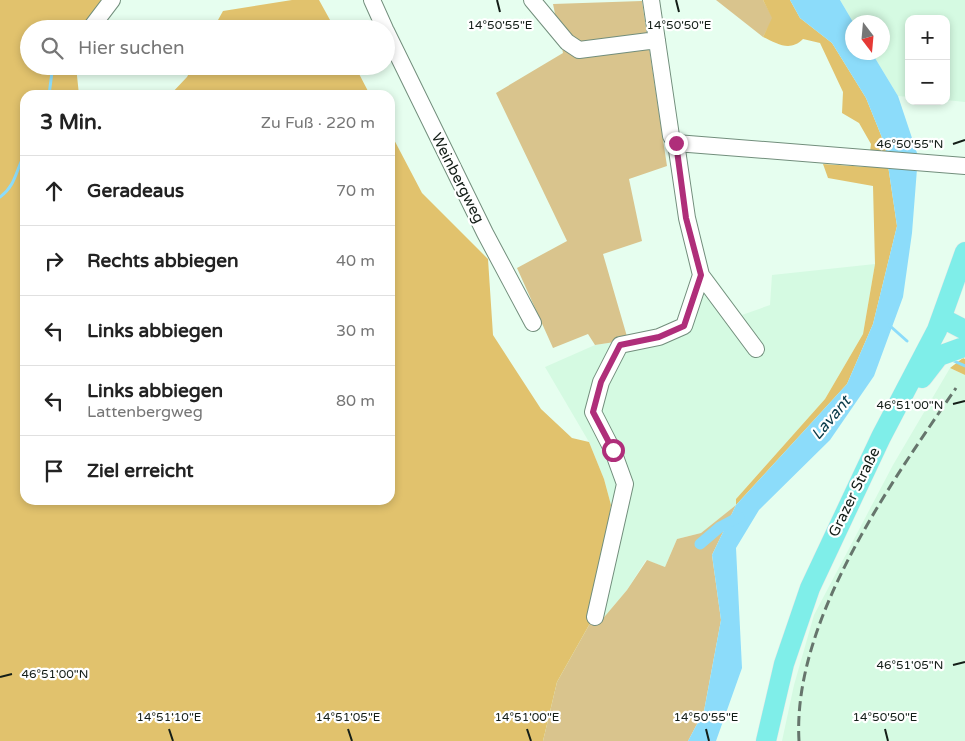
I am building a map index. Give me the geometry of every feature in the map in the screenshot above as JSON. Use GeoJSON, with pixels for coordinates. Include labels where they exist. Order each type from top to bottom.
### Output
{"type":"FeatureCollection","features":[{"type":"Feature","properties":{"kind":"main road","name":"Grazer Straße"},"geometry":{"type":"LineString","coordinates":[[766,741],[784,664],[810,588],[896,408],[939,324],[965,252]]}},
{"type":"Feature","properties":{"kind":"main road"},"geometry":{"type":"LineString","coordinates":[[939,324],[947,340],[964,342]]}},
{"type":"Feature","properties":{"kind":"main road"},"geometry":{"type":"LineString","coordinates":[[896,408],[939,356],[964,342]]}},
{"type":"Feature","properties":{"kind":"street"},"geometry":{"type":"LineString","coordinates":[[97,20],[112,0]]}},
{"type":"Feature","properties":{"kind":"street","name":"Weinbergweg"},"geometry":{"type":"LineString","coordinates":[[372,0],[381,20]]}},
{"type":"Feature","properties":{"kind":"street"},"geometry":{"type":"LineString","coordinates":[[532,0],[566,42],[579,50],[657,40]]}},
{"type":"Feature","properties":{"kind":"street"},"geometry":{"type":"LineString","coordinates":[[651,0],[672,136],[676,143],[686,218],[701,275],[756,349]]}},
{"type":"Feature","properties":{"kind":"street","name":"Weinbergweg"},"geometry":{"type":"LineString","coordinates":[[395,48],[481,224],[533,323]]}},
{"type":"Feature","properties":{"kind":"street"},"geometry":{"type":"LineString","coordinates":[[676,143],[926,161],[965,166]]}},
{"type":"Feature","properties":{"kind":"street"},"geometry":{"type":"LineString","coordinates":[[595,617],[625,484],[613,450],[593,412],[601,382],[620,345],[659,337],[684,326],[701,275]]}},
{"type":"Feature","properties":{"kind":"shaded area"},"geometry":{"type":"Polygon","coordinates":[[[0,0],[105,0],[89,20],[20,20],[20,75],[77,75],[78,90],[20,90],[20,505],[395,505],[395,142],[422,193],[488,259],[493,335],[541,409],[572,438],[589,442],[604,479],[611,505],[593,618],[557,682],[543,741],[0,741],[0,0]]]}},
{"type":"Feature","properties":{"kind":"shaded area"},"geometry":{"type":"Polygon","coordinates":[[[292,0],[319,0],[330,20],[218,20],[223,11],[292,0]]]}},
{"type":"Feature","properties":{"kind":"shaded area"},"geometry":{"type":"Polygon","coordinates":[[[716,0],[763,0],[773,18],[763,37],[716,0]]]}},
{"type":"Feature","properties":{"kind":"shaded area"},"geometry":{"type":"Polygon","coordinates":[[[763,0],[790,0],[800,18],[832,43],[866,98],[885,145],[897,226],[873,324],[847,384],[736,505],[736,499],[825,399],[863,334],[875,264],[873,186],[828,178],[823,164],[868,167],[871,144],[859,123],[842,113],[843,92],[820,43],[803,39],[793,45],[784,46],[763,37],[772,18],[763,0]]]}},
{"type":"Feature","properties":{"kind":"shaded area"},"geometry":{"type":"Polygon","coordinates":[[[840,0],[965,0],[965,102],[950,100],[950,15],[905,15],[905,97],[898,96],[876,60],[890,60],[890,15],[849,15],[840,0]]]}},
{"type":"Feature","properties":{"kind":"shaded area"},"geometry":{"type":"Polygon","coordinates":[[[642,1],[667,166],[629,179],[642,241],[603,254],[628,340],[595,345],[588,334],[553,348],[517,268],[567,241],[496,93],[563,53],[553,4],[642,1]]]}},
{"type":"Feature","properties":{"kind":"shaded area"},"geometry":{"type":"Polygon","coordinates":[[[188,75],[360,75],[367,90],[175,90],[188,75]]]}},
{"type":"Feature","properties":{"kind":"shaded area"},"geometry":{"type":"Polygon","coordinates":[[[875,264],[863,334],[825,399],[736,499],[736,505],[701,533],[677,539],[665,567],[646,560],[627,590],[599,623],[604,547],[611,505],[604,479],[589,442],[545,367],[595,345],[628,340],[676,327],[692,278],[712,274],[742,315],[770,305],[772,275],[875,264]]]}},
{"type":"Feature","properties":{"kind":"shaded area"},"geometry":{"type":"Polygon","coordinates":[[[963,358],[965,359],[965,375],[950,368],[963,358]]]}},
{"type":"Feature","properties":{"kind":"shaded area"},"geometry":{"type":"Polygon","coordinates":[[[950,368],[965,375],[965,741],[782,741],[794,685],[814,615],[893,465],[950,368]]]}},
{"type":"Feature","properties":{"kind":"shaded area"},"geometry":{"type":"Polygon","coordinates":[[[736,505],[712,555],[721,620],[704,711],[688,741],[543,741],[557,682],[593,618],[600,622],[627,590],[647,560],[665,567],[677,539],[701,533],[736,505]]]}},
{"type":"Feature","properties":{"kind":"water","name":"Lavant"},"geometry":{"type":"Polygon","coordinates":[[[790,0],[840,0],[849,15],[845,15],[845,60],[876,60],[898,96],[918,156],[912,233],[903,297],[874,376],[830,440],[759,510],[736,548],[742,668],[716,741],[688,741],[704,711],[721,620],[712,555],[736,505],[847,384],[873,324],[897,226],[885,145],[866,98],[832,43],[800,18],[790,0]]]}},
{"type":"Feature","properties":{"kind":"waterway"},"geometry":{"type":"LineString","coordinates":[[50,90],[52,75]]}},
{"type":"Feature","properties":{"kind":"waterway"},"geometry":{"type":"LineString","coordinates":[[0,197],[13,183],[20,165]]}},
{"type":"Feature","properties":{"kind":"waterway"},"geometry":{"type":"LineString","coordinates":[[889,325],[907,341]]}},
{"type":"Feature","properties":{"kind":"waterway"},"geometry":{"type":"LineString","coordinates":[[954,361],[965,366]]}},
{"type":"Feature","properties":{"kind":"waterway"},"geometry":{"type":"LineString","coordinates":[[700,544],[720,527],[739,517]]}},
{"type":"Feature","properties":{"kind":"railway"},"geometry":{"type":"LineString","coordinates":[[799,741],[801,695],[811,649],[828,602],[850,555],[876,510],[903,466],[956,388]]}},
{"type":"Feature","properties":{"kind":"route"},"geometry":{"type":"LineString","coordinates":[[613,450],[593,412],[601,382],[620,345],[659,337],[684,326],[701,275],[686,218],[676,143]]}}]}
